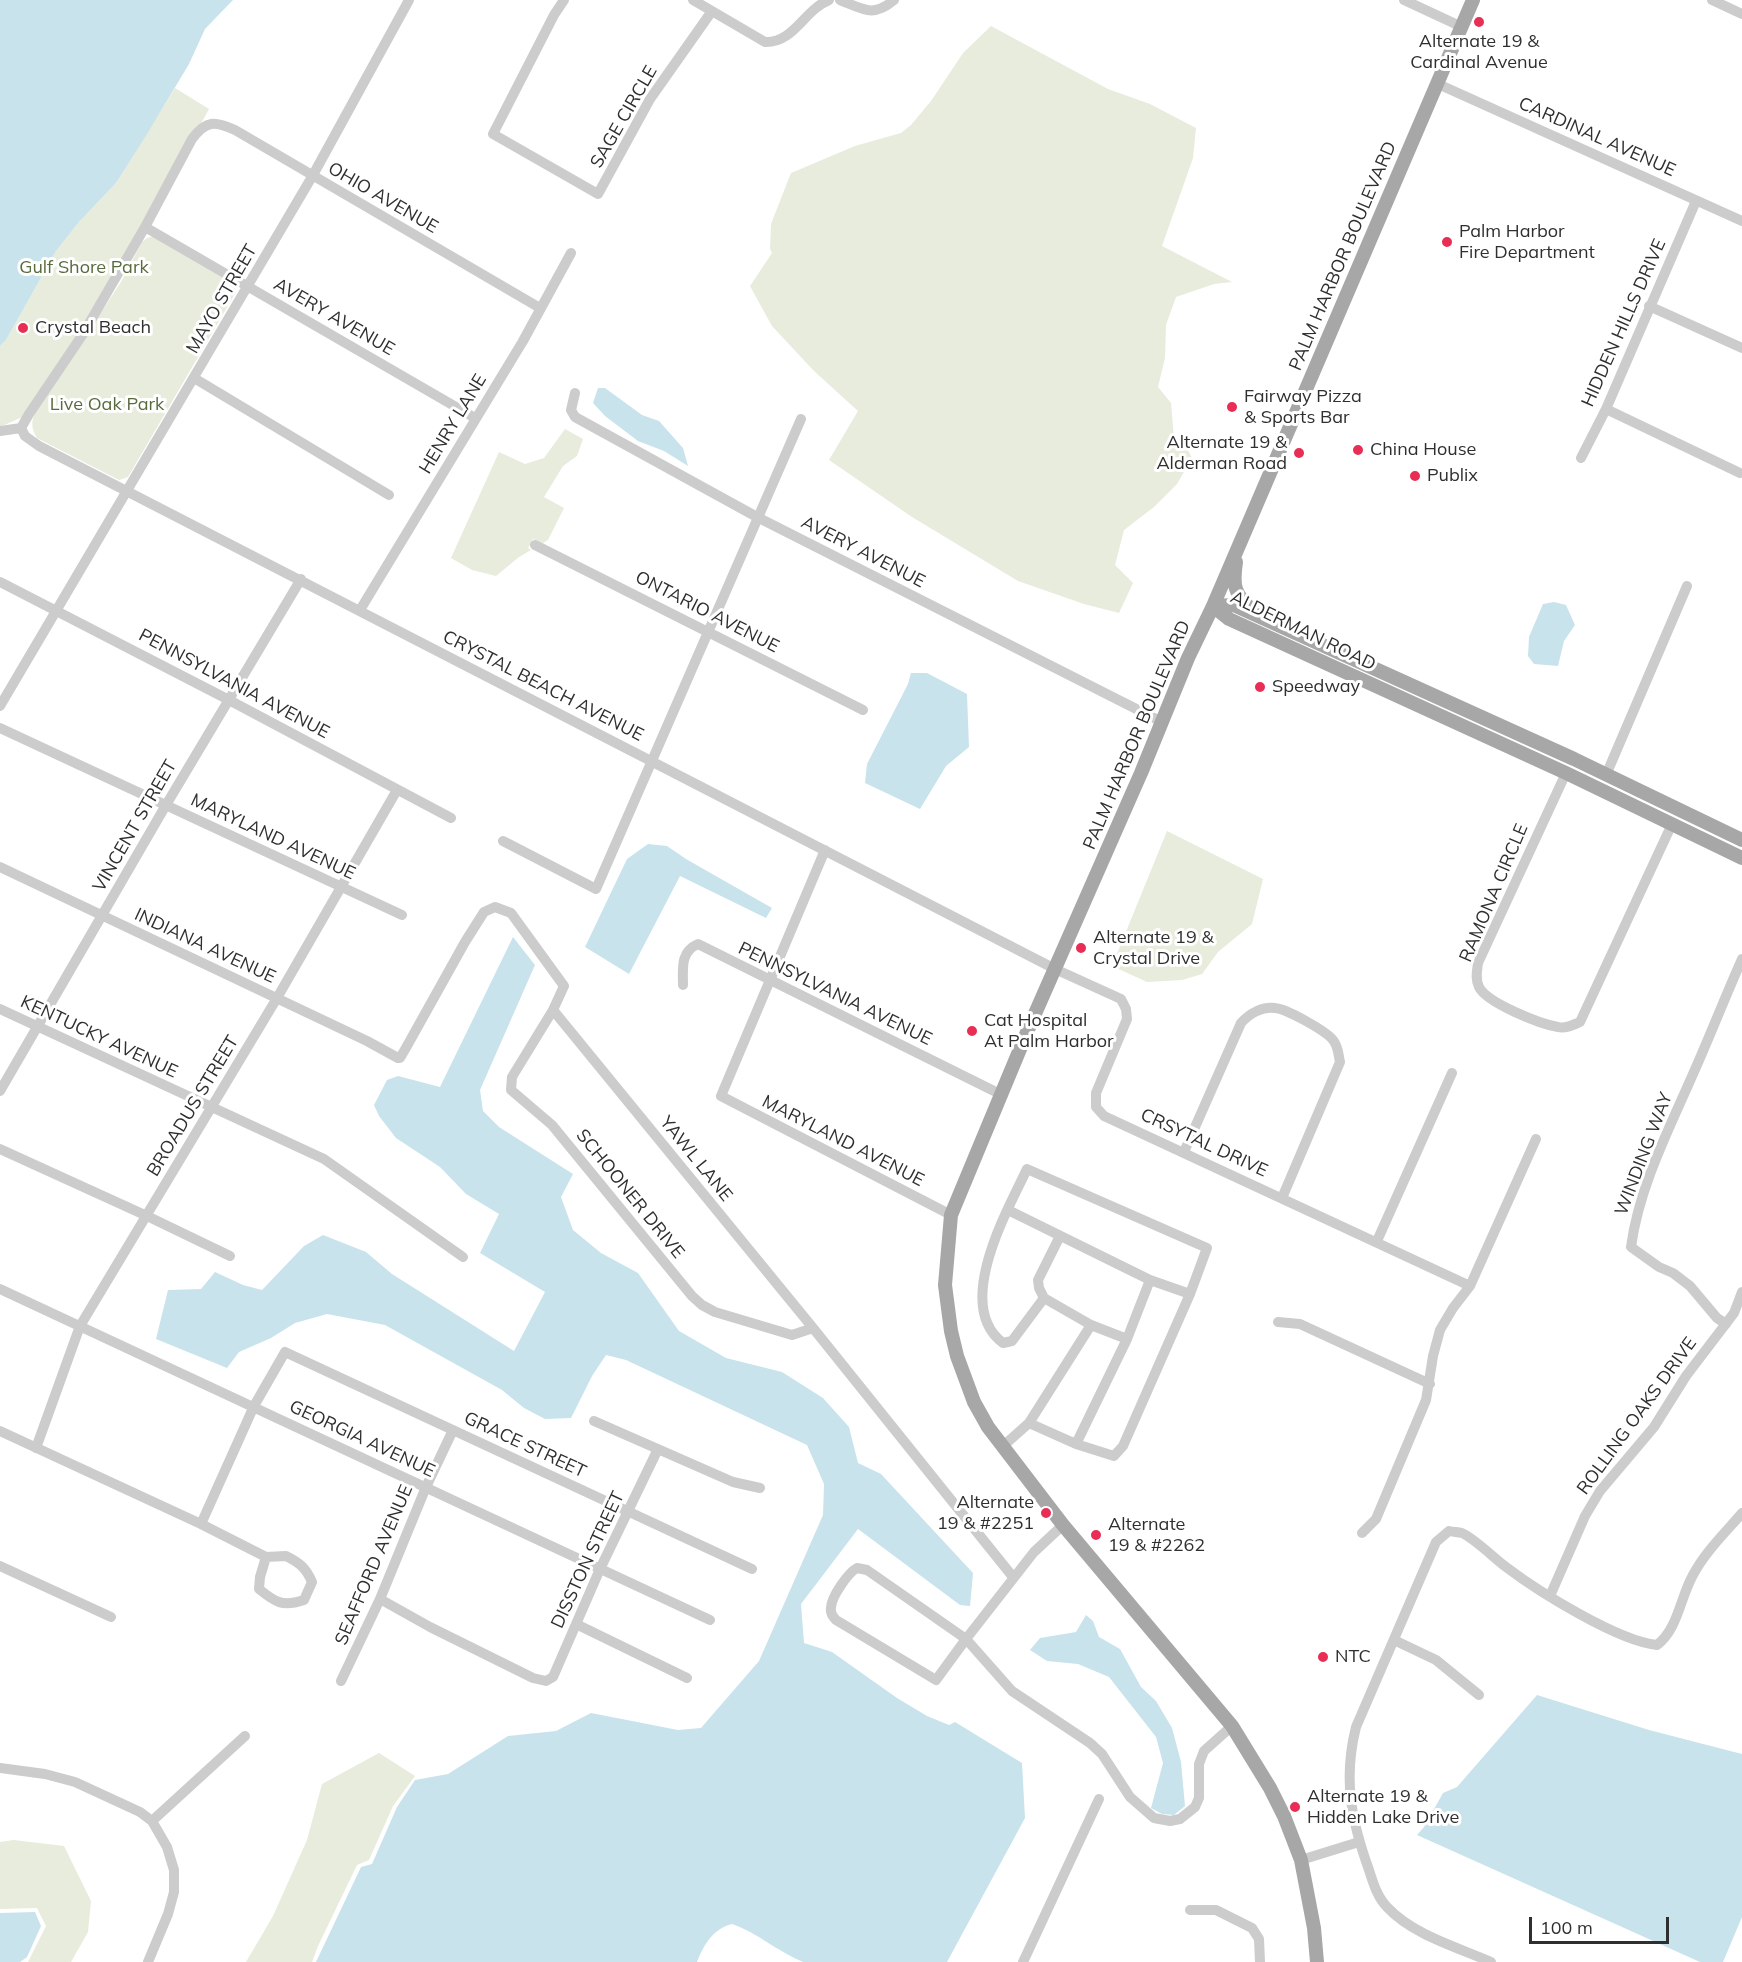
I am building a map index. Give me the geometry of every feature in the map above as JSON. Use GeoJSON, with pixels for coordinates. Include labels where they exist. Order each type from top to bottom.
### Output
{"type":"FeatureCollection","features":[{"type":"Feature","properties":{"kind":"main road","name":"PALM HARBOR BOULEVARD"},"geometry":{"type":"LineString","coordinates":[[1063,1525],[1002,1447],[974,1402],[963,1377],[951,1331],[945,1285],[951,1215],[1000,1094],[1188,658],[1213,606],[1473,0]]}},
{"type":"Feature","properties":{"kind":"main road"},"geometry":{"type":"LineString","coordinates":[[1238,546],[1234,581],[1236,592],[1240,599],[1259,616]]}},
{"type":"Feature","properties":{"kind":"main road","name":"ALDERMAN ROAD"},"geometry":{"type":"LineString","coordinates":[[1213,606],[1234,605],[1259,616],[1742,840]]}},
{"type":"Feature","properties":{"kind":"main road","name":"ALDERMAN ROAD"},"geometry":{"type":"LineString","coordinates":[[1213,606],[1229,619],[1566,773],[1742,858]]}},
{"type":"Feature","properties":{"kind":"main road"},"geometry":{"type":"LineString","coordinates":[[1063,1525],[1232,1726],[1279,1807],[1301,1860],[1314,1928],[1317,1962]]}},
{"type":"Feature","properties":{"kind":"street","name":"MAYO STREET"},"geometry":{"type":"LineString","coordinates":[[0,706],[313,176],[409,0]]}},
{"type":"Feature","properties":{"kind":"street","name":"SAGE CIRCLE"},"geometry":{"type":"LineString","coordinates":[[564,0],[493,134],[598,194],[650,99],[712,11]]}},
{"type":"Feature","properties":{"kind":"street"},"geometry":{"type":"LineString","coordinates":[[693,0],[765,42],[774,42],[784,38],[813,11],[829,0]]}},
{"type":"Feature","properties":{"kind":"street"},"geometry":{"type":"LineString","coordinates":[[840,0],[869,11],[880,10],[894,0]]}},
{"type":"Feature","properties":{"kind":"street"},"geometry":{"type":"LineString","coordinates":[[1404,0],[1462,27]]}},
{"type":"Feature","properties":{"kind":"street"},"geometry":{"type":"LineString","coordinates":[[1712,0],[1742,14]]}},
{"type":"Feature","properties":{"kind":"street","name":"CARDINAL AVENUE"},"geometry":{"type":"LineString","coordinates":[[1438,84],[1742,221]]}},
{"type":"Feature","properties":{"kind":"street","name":"OHIO AVENUE"},"geometry":{"type":"LineString","coordinates":[[145,227],[192,139],[200,128],[208,124],[219,123],[235,130],[540,308]]}},
{"type":"Feature","properties":{"kind":"street","name":"HIDDEN HILLS DRIVE"},"geometry":{"type":"LineString","coordinates":[[1581,458],[1605,409],[1696,201]]}},
{"type":"Feature","properties":{"kind":"street"},"geometry":{"type":"LineString","coordinates":[[0,431],[21,428],[28,414],[83,334],[145,227]]}},
{"type":"Feature","properties":{"kind":"street","name":"AVERY AVENUE"},"geometry":{"type":"LineString","coordinates":[[145,227],[475,418]]}},
{"type":"Feature","properties":{"kind":"street","name":"HENRY LANE"},"geometry":{"type":"LineString","coordinates":[[360,610],[523,341],[571,254]]}},
{"type":"Feature","properties":{"kind":"street"},"geometry":{"type":"LineString","coordinates":[[1649,306],[1742,348]]}},
{"type":"Feature","properties":{"kind":"street"},"geometry":{"type":"LineString","coordinates":[[194,378],[389,495]]}},
{"type":"Feature","properties":{"kind":"street","name":"AVERY AVENUE"},"geometry":{"type":"LineString","coordinates":[[575,393],[571,410],[575,417],[757,517],[1162,722]]}},
{"type":"Feature","properties":{"kind":"street"},"geometry":{"type":"LineString","coordinates":[[1605,409],[1740,473]]}},
{"type":"Feature","properties":{"kind":"street"},"geometry":{"type":"LineString","coordinates":[[502,842],[596,889],[801,419]]}},
{"type":"Feature","properties":{"kind":"street","name":"CRYSTAL BEACH AVENUE"},"geometry":{"type":"LineString","coordinates":[[21,428],[25,436],[36,444],[1055,969]]}},
{"type":"Feature","properties":{"kind":"street","name":"ONTARIO AVENUE"},"geometry":{"type":"LineString","coordinates":[[535,545],[863,710]]}},
{"type":"Feature","properties":{"kind":"street","name":"VINCENT STREET"},"geometry":{"type":"LineString","coordinates":[[0,1091],[166,805],[301,579]]}},
{"type":"Feature","properties":{"kind":"street","name":"PENNSYLVANIA AVENUE"},"geometry":{"type":"LineString","coordinates":[[0,582],[230,700],[451,818]]}},
{"type":"Feature","properties":{"kind":"street"},"geometry":{"type":"LineString","coordinates":[[1606,776],[1687,586]]}},
{"type":"Feature","properties":{"kind":"street","name":"MARYLAND AVENUE"},"geometry":{"type":"LineString","coordinates":[[0,728],[402,915]]}},
{"type":"Feature","properties":{"kind":"street","name":"RAMONA CIRCLE"},"geometry":{"type":"LineString","coordinates":[[1566,773],[1478,963],[1476,976],[1479,986],[1487,997],[1534,1020],[1560,1028],[1580,1022],[1672,824]]}},
{"type":"Feature","properties":{"kind":"street","name":"BROADUS STREET"},"geometry":{"type":"LineString","coordinates":[[36,1448],[81,1326],[277,998],[397,790]]}},
{"type":"Feature","properties":{"kind":"street"},"geometry":{"type":"LineString","coordinates":[[768,979],[825,850]]}},
{"type":"Feature","properties":{"kind":"street","name":"INDIANA AVENUE"},"geometry":{"type":"LineString","coordinates":[[0,867],[400,1058],[465,942],[484,912],[495,907],[511,913],[564,986],[553,1010]]}},
{"type":"Feature","properties":{"kind":"street","name":"PENNSYLVANIA AVENUE"},"geometry":{"type":"LineString","coordinates":[[683,985],[684,957],[690,947],[698,944],[1000,1094]]}},
{"type":"Feature","properties":{"kind":"street","name":"WINDING WAY"},"geometry":{"type":"LineString","coordinates":[[1726,1324],[1717,1318],[1690,1286],[1630,1247],[1634,1222],[1668,1130],[1725,1003],[1742,959]]}},
{"type":"Feature","properties":{"kind":"street","name":"CRSYTAL DRIVE"},"geometry":{"type":"LineString","coordinates":[[1055,969],[1121,999],[1126,1009],[1127,1019],[1096,1093],[1096,1107],[1104,1116],[1470,1286]]}},
{"type":"Feature","properties":{"kind":"street","name":"MARYLAND AVENUE"},"geometry":{"type":"LineString","coordinates":[[768,979],[721,1096],[951,1215]]}},
{"type":"Feature","properties":{"kind":"street"},"geometry":{"type":"LineString","coordinates":[[1184,1152],[1241,1023],[1247,1016],[1255,1011],[1275,1008],[1313,1025],[1326,1032],[1334,1041],[1340,1051],[1340,1062],[1282,1198]]}},
{"type":"Feature","properties":{"kind":"street","name":"KENTUCKY AVENUE"},"geometry":{"type":"LineString","coordinates":[[0,1009],[324,1160],[463,1257]]}},
{"type":"Feature","properties":{"kind":"street","name":"SCHOONER DRIVE"},"geometry":{"type":"LineString","coordinates":[[553,1010],[512,1077],[511,1090],[552,1125],[692,1296],[702,1305],[735,1319],[792,1335],[813,1328]]}},
{"type":"Feature","properties":{"kind":"street","name":"YAWL LANE"},"geometry":{"type":"LineString","coordinates":[[553,1010],[1013,1577]]}},
{"type":"Feature","properties":{"kind":"street"},"geometry":{"type":"LineString","coordinates":[[1377,1241],[1452,1073]]}},
{"type":"Feature","properties":{"kind":"street"},"geometry":{"type":"LineString","coordinates":[[1362,1533],[1376,1519],[1426,1400],[1440,1330],[1470,1286],[1536,1139]]}},
{"type":"Feature","properties":{"kind":"street"},"geometry":{"type":"LineString","coordinates":[[0,1149],[230,1256]]}},
{"type":"Feature","properties":{"kind":"street"},"geometry":{"type":"LineString","coordinates":[[1029,1423],[1076,1444],[1114,1456],[1123,1446],[1190,1294],[1207,1248],[1028,1169],[988,1258],[982,1296],[986,1323],[1003,1343],[1012,1341],[1044,1298]]}},
{"type":"Feature","properties":{"kind":"street"},"geometry":{"type":"LineString","coordinates":[[1008,1210],[1150,1280],[1190,1294]]}},
{"type":"Feature","properties":{"kind":"street"},"geometry":{"type":"LineString","coordinates":[[1060,1236],[1038,1280],[1044,1298],[1091,1325],[1127,1339]]}},
{"type":"Feature","properties":{"kind":"street"},"geometry":{"type":"LineString","coordinates":[[1076,1444],[1127,1339],[1150,1280]]}},
{"type":"Feature","properties":{"kind":"street","name":"GEORGIA AVENUE"},"geometry":{"type":"LineString","coordinates":[[0,1289],[710,1620]]}},
{"type":"Feature","properties":{"kind":"street","name":"ROLLING OAKS DRIVE"},"geometry":{"type":"LineString","coordinates":[[1550,1596],[1586,1516],[1600,1491],[1654,1427],[1686,1376],[1734,1314],[1742,1292]]}},
{"type":"Feature","properties":{"kind":"street"},"geometry":{"type":"LineString","coordinates":[[1278,1322],[1300,1324],[1430,1384]]}},
{"type":"Feature","properties":{"kind":"street"},"geometry":{"type":"LineString","coordinates":[[1002,1447],[1029,1423],[1091,1325]]}},
{"type":"Feature","properties":{"kind":"street","name":"GRACE STREET"},"geometry":{"type":"LineString","coordinates":[[255,1406],[285,1352],[752,1569]]}},
{"type":"Feature","properties":{"kind":"street"},"geometry":{"type":"LineString","coordinates":[[201,1524],[255,1406]]}},
{"type":"Feature","properties":{"kind":"street"},"geometry":{"type":"LineString","coordinates":[[594,1420],[733,1482],[759,1488]]}},
{"type":"Feature","properties":{"kind":"street","name":"SEAFFORD AVENUE"},"geometry":{"type":"LineString","coordinates":[[341,1681],[380,1599],[426,1487],[453,1430]]}},
{"type":"Feature","properties":{"kind":"street"},"geometry":{"type":"LineString","coordinates":[[0,1431],[201,1524],[266,1557],[286,1557],[301,1564],[308,1571],[312,1582],[304,1600],[290,1605],[272,1599],[259,1589],[266,1557]]}},
{"type":"Feature","properties":{"kind":"street","name":"DISSTON STREET"},"geometry":{"type":"LineString","coordinates":[[380,1599],[430,1627],[533,1678],[546,1680],[553,1677],[600,1569],[658,1449]]}},
{"type":"Feature","properties":{"kind":"street"},"geometry":{"type":"LineString","coordinates":[[1491,1962],[1410,1926],[1385,1906],[1375,1887],[1359,1842],[1349,1790],[1350,1752],[1356,1727],[1436,1542],[1449,1531],[1463,1534],[1508,1569],[1550,1596],[1594,1621],[1643,1644],[1657,1645],[1667,1638],[1693,1575],[1711,1548],[1742,1513]]}},
{"type":"Feature","properties":{"kind":"street"},"geometry":{"type":"LineString","coordinates":[[1063,1525],[1034,1552],[1013,1577],[966,1639],[936,1680],[837,1620],[830,1609],[832,1601],[850,1572],[857,1568],[867,1570],[966,1639],[1012,1690],[1090,1743],[1102,1754],[1130,1797],[1154,1818],[1170,1821],[1180,1819],[1195,1807],[1199,1798],[1199,1764],[1204,1751],[1232,1726]]}},
{"type":"Feature","properties":{"kind":"street"},"geometry":{"type":"LineString","coordinates":[[0,1566],[111,1617]]}},
{"type":"Feature","properties":{"kind":"street"},"geometry":{"type":"LineString","coordinates":[[576,1624],[687,1678]]}},
{"type":"Feature","properties":{"kind":"street"},"geometry":{"type":"LineString","coordinates":[[1394,1640],[1436,1659],[1479,1695]]}},
{"type":"Feature","properties":{"kind":"street"},"geometry":{"type":"LineString","coordinates":[[152,1821],[245,1736]]}},
{"type":"Feature","properties":{"kind":"street"},"geometry":{"type":"LineString","coordinates":[[0,1768],[45,1774],[75,1782],[140,1812],[152,1821],[167,1847],[174,1870],[174,1892],[168,1914],[148,1962]]}},
{"type":"Feature","properties":{"kind":"street"},"geometry":{"type":"LineString","coordinates":[[1023,1962],[1099,1799]]}},
{"type":"Feature","properties":{"kind":"street"},"geometry":{"type":"LineString","coordinates":[[1301,1860],[1359,1842]]}},
{"type":"Feature","properties":{"kind":"street"},"geometry":{"type":"LineString","coordinates":[[1190,1910],[1216,1910],[1252,1928],[1259,1939],[1260,1962]]}},
{"type":"Feature","properties":{"kind":"green space"},"geometry":{"type":"Polygon","coordinates":[[[991,26],[1108,89],[1150,104],[1196,128],[1193,158],[1162,246],[1232,282],[1214,284],[1176,297],[1166,325],[1165,358],[1158,387],[1171,403],[1174,438],[1183,441],[1192,458],[1177,484],[1154,507],[1124,530],[1115,565],[1133,583],[1119,613],[1084,604],[1018,581],[912,517],[829,460],[858,411],[814,371],[772,326],[750,286],[772,253],[770,249],[771,224],[791,173],[855,146],[901,133],[911,125],[931,101],[963,53],[991,26]]]}},
{"type":"Feature","properties":{"kind":"green space","name":"Gulf Shore Park"},"geometry":{"type":"Polygon","coordinates":[[[175,88],[209,109],[151,215],[29,414],[0,427],[0,346],[6,340],[56,251],[79,222],[116,183],[175,88]]]}},
{"type":"Feature","properties":{"kind":"green space","name":"Live Oak Park"},"geometry":{"type":"Polygon","coordinates":[[[154,236],[234,284],[236,292],[128,477],[119,480],[37,438],[32,421],[121,282],[142,242],[154,236]]]}},
{"type":"Feature","properties":{"kind":"green space"},"geometry":{"type":"Polygon","coordinates":[[[565,429],[583,439],[577,456],[563,466],[544,497],[564,508],[548,540],[543,543],[533,539],[528,548],[531,550],[496,576],[472,570],[451,558],[499,452],[525,464],[544,458],[565,429]]]}},
{"type":"Feature","properties":{"kind":"green space"},"geometry":{"type":"Polygon","coordinates":[[[1167,831],[1263,879],[1252,924],[1218,952],[1202,974],[1182,980],[1147,982],[1112,966],[1167,831]]]}},
{"type":"Feature","properties":{"kind":"green space"},"geometry":{"type":"Polygon","coordinates":[[[379,1753],[415,1776],[393,1806],[369,1860],[357,1865],[312,1962],[246,1962],[273,1916],[307,1840],[322,1784],[379,1753]]]}},
{"type":"Feature","properties":{"kind":"green space"},"geometry":{"type":"Polygon","coordinates":[[[14,1840],[64,1846],[91,1901],[88,1932],[71,1962],[28,1962],[46,1926],[37,1908],[0,1909],[0,1842],[14,1840]]]}},
{"type":"Feature","properties":{"kind":"water"},"geometry":{"type":"Polygon","coordinates":[[[0,0],[233,0],[205,29],[189,64],[116,183],[79,222],[56,251],[6,340],[0,346],[0,0]]]}},
{"type":"Feature","properties":{"kind":"water"},"geometry":{"type":"Polygon","coordinates":[[[598,388],[605,388],[642,415],[659,421],[683,448],[688,466],[664,451],[638,441],[605,416],[593,403],[598,388]]]}},
{"type":"Feature","properties":{"kind":"water"},"geometry":{"type":"Polygon","coordinates":[[[1554,602],[1566,605],[1575,625],[1564,641],[1558,666],[1534,664],[1528,656],[1529,637],[1543,604],[1554,602]]]}},
{"type":"Feature","properties":{"kind":"water"},"geometry":{"type":"Polygon","coordinates":[[[911,673],[927,673],[967,694],[969,747],[946,766],[920,809],[865,783],[867,764],[908,684],[911,673]]]}},
{"type":"Feature","properties":{"kind":"water"},"geometry":{"type":"Polygon","coordinates":[[[648,844],[667,846],[772,908],[766,918],[680,876],[629,974],[585,947],[627,859],[648,844]]]}},
{"type":"Feature","properties":{"kind":"water"},"geometry":{"type":"Polygon","coordinates":[[[513,937],[535,965],[480,1090],[483,1111],[499,1127],[573,1174],[561,1197],[573,1230],[601,1253],[638,1273],[679,1331],[726,1358],[782,1372],[823,1398],[849,1427],[858,1463],[881,1474],[973,1573],[970,1606],[960,1605],[858,1529],[801,1604],[804,1643],[832,1652],[897,1698],[927,1716],[949,1725],[955,1722],[1022,1763],[1025,1818],[947,1962],[803,1962],[751,1932],[732,1924],[714,1933],[697,1962],[316,1962],[361,1867],[372,1864],[397,1807],[415,1780],[448,1774],[508,1736],[556,1731],[591,1713],[678,1730],[701,1728],[759,1661],[823,1515],[824,1484],[807,1445],[626,1360],[606,1355],[592,1376],[571,1418],[545,1419],[524,1408],[502,1390],[385,1325],[327,1314],[295,1323],[271,1338],[239,1352],[227,1368],[156,1339],[168,1290],[201,1289],[215,1272],[243,1285],[262,1290],[304,1246],[323,1235],[366,1252],[392,1274],[514,1351],[545,1292],[480,1253],[499,1214],[466,1194],[440,1167],[396,1138],[379,1116],[374,1105],[387,1080],[398,1076],[440,1087],[513,937]]]}},
{"type":"Feature","properties":{"kind":"water"},"geometry":{"type":"Polygon","coordinates":[[[1086,1615],[1093,1621],[1099,1637],[1120,1649],[1141,1687],[1156,1701],[1172,1728],[1181,1762],[1185,1806],[1174,1815],[1162,1814],[1151,1808],[1163,1763],[1156,1737],[1109,1677],[1078,1664],[1047,1661],[1030,1650],[1040,1638],[1076,1632],[1086,1615]]]}},
{"type":"Feature","properties":{"kind":"water"},"geometry":{"type":"Polygon","coordinates":[[[1537,1695],[1649,1730],[1742,1754],[1742,1917],[1723,1962],[1700,1962],[1417,1835],[1443,1793],[1457,1787],[1537,1695]]]}},
{"type":"Feature","properties":{"kind":"water"},"geometry":{"type":"Polygon","coordinates":[[[35,1912],[41,1926],[27,1957],[20,1962],[0,1962],[0,1913],[35,1912]]]}},
{"type":"Feature","properties":{"kind":"place","name":"Alternate 19 & Cardinal Avenue"},"geometry":{"type":"Point","coordinates":[1479,22]}},
{"type":"Feature","properties":{"kind":"place","name":"Palm Harbor Fire Department"},"geometry":{"type":"Point","coordinates":[1447,242]}},
{"type":"Feature","properties":{"kind":"place","name":"Crystal Beach"},"geometry":{"type":"Point","coordinates":[23,328]}},
{"type":"Feature","properties":{"kind":"place","name":"Fairway Pizza & Sports Bar"},"geometry":{"type":"Point","coordinates":[1232,407]}},
{"type":"Feature","properties":{"kind":"place","name":"China House"},"geometry":{"type":"Point","coordinates":[1358,450]}},
{"type":"Feature","properties":{"kind":"place","name":"Alternate 19 & Alderman Road"},"geometry":{"type":"Point","coordinates":[1299,453]}},
{"type":"Feature","properties":{"kind":"place","name":"Publix"},"geometry":{"type":"Point","coordinates":[1415,476]}},
{"type":"Feature","properties":{"kind":"place","name":"Speedway"},"geometry":{"type":"Point","coordinates":[1260,687]}},
{"type":"Feature","properties":{"kind":"place","name":"Alternate 19 & Crystal Drive"},"geometry":{"type":"Point","coordinates":[1081,948]}},
{"type":"Feature","properties":{"kind":"place","name":"Cat Hospital At Palm Harbor"},"geometry":{"type":"Point","coordinates":[972,1031]}},
{"type":"Feature","properties":{"kind":"place","name":"Alternate 19 & #2251"},"geometry":{"type":"Point","coordinates":[1046,1513]}},
{"type":"Feature","properties":{"kind":"place","name":"Alternate 19 & #2262"},"geometry":{"type":"Point","coordinates":[1096,1535]}},
{"type":"Feature","properties":{"kind":"place","name":"NTC"},"geometry":{"type":"Point","coordinates":[1323,1657]}},
{"type":"Feature","properties":{"kind":"place","name":"Alternate 19 & Hidden Lake Drive"},"geometry":{"type":"Point","coordinates":[1295,1807]}}]}
